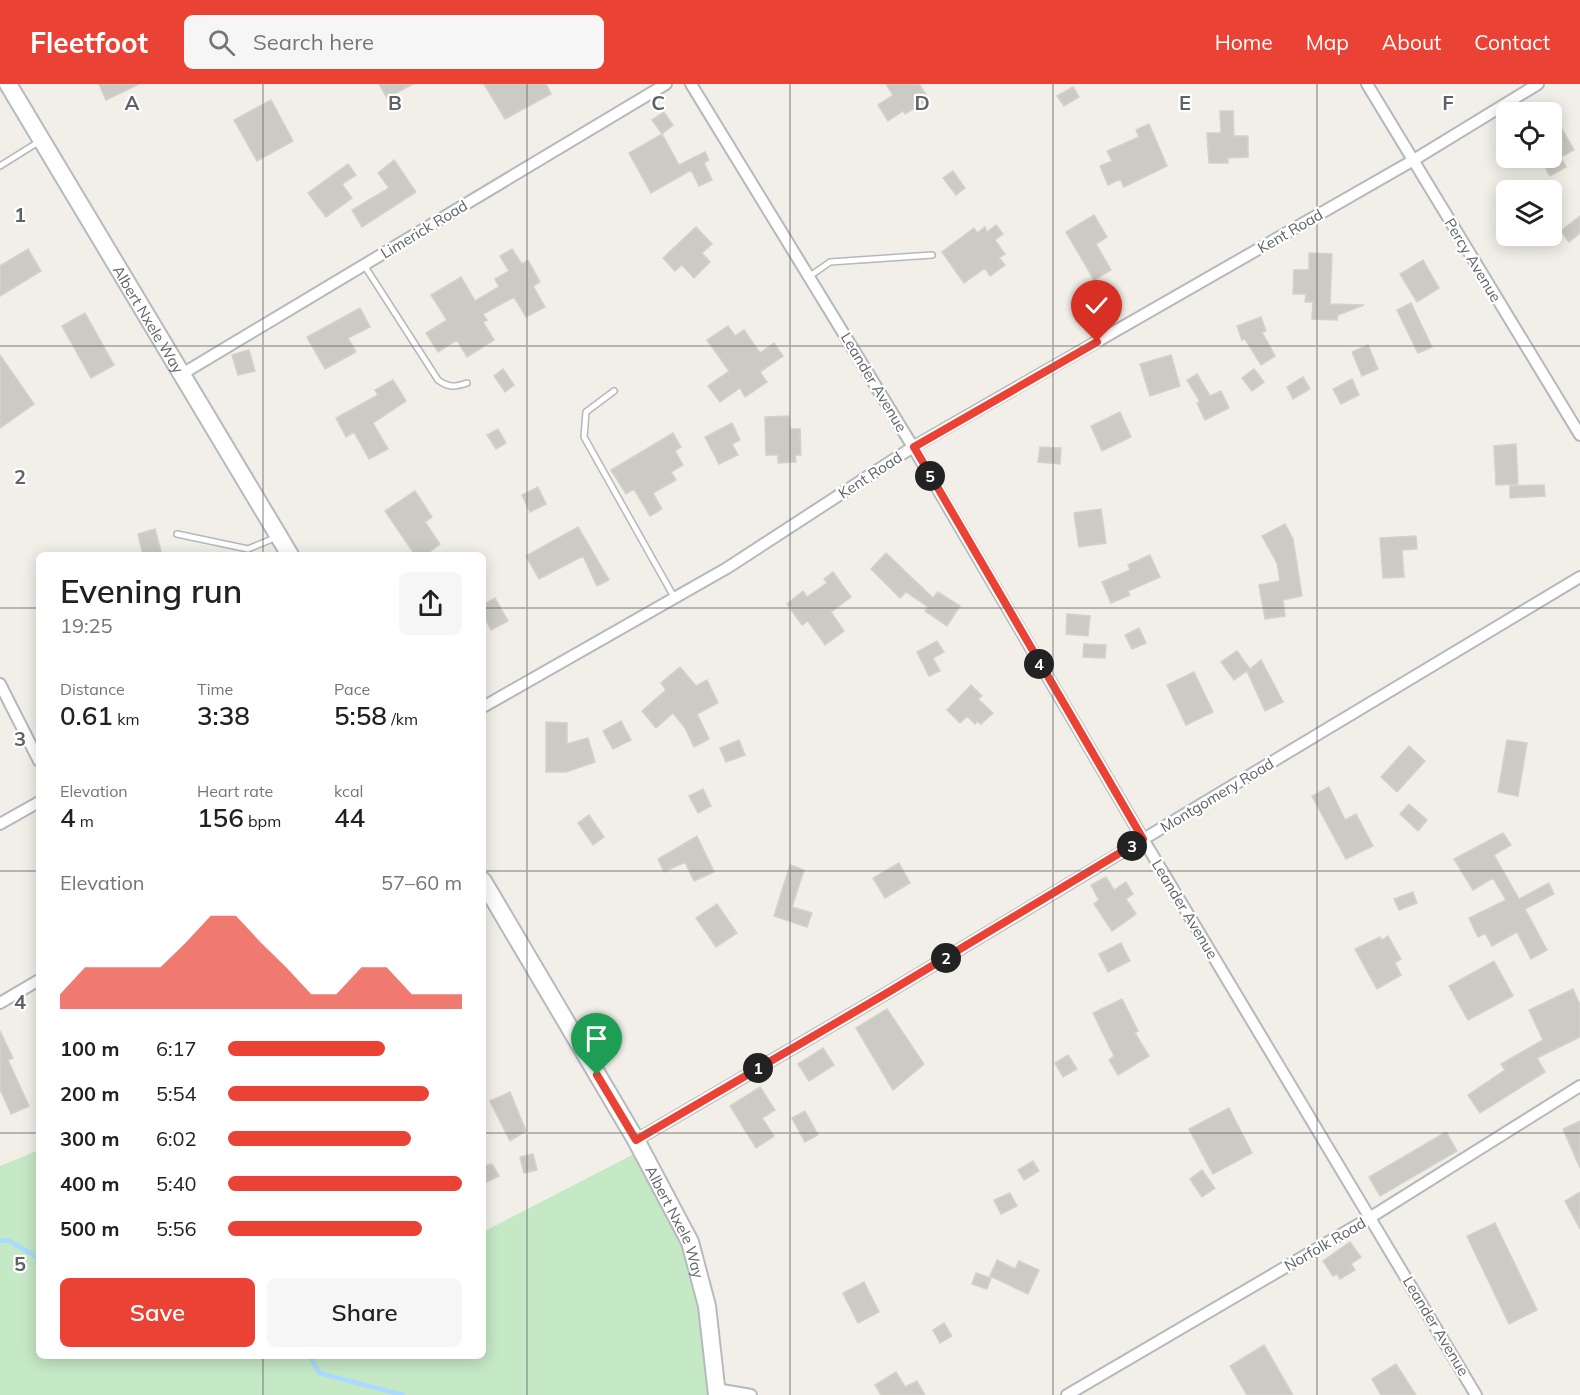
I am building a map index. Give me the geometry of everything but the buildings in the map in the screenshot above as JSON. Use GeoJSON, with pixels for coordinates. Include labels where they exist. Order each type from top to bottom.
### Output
{"type":"FeatureCollection","features":[{"type":"Feature","properties":{"kind":"main road","name":"Albert Nxele Way"},"geometry":{"type":"LineString","coordinates":[[8,84],[288,552]]}},
{"type":"Feature","properties":{"kind":"main road","name":"Albert Nxele Way"},"geometry":{"type":"LineString","coordinates":[[486,886],[636,1140],[690,1242],[707,1306],[716,1392]]}},
{"type":"Feature","properties":{"kind":"street","name":"Limerick Road"},"geometry":{"type":"LineString","coordinates":[[182,374],[666,84]]}},
{"type":"Feature","properties":{"kind":"street","name":"Leander Avenue"},"geometry":{"type":"LineString","coordinates":[[692,84],[914,447],[1143,839],[1476,1395]]}},
{"type":"Feature","properties":{"kind":"street","name":"Percy Avenue"},"geometry":{"type":"LineString","coordinates":[[1367,84],[1580,435]]}},
{"type":"Feature","properties":{"kind":"street","name":"Kent Road"},"geometry":{"type":"LineString","coordinates":[[486,705],[675,599],[914,447],[1412,161],[1538,84]]}},
{"type":"Feature","properties":{"kind":"street","name":"Montgomery Road"},"geometry":{"type":"LineString","coordinates":[[636,1140],[887,993],[1580,577]]}},
{"type":"Feature","properties":{"kind":"street"},"geometry":{"type":"LineString","coordinates":[[0,684],[36,755]]}},
{"type":"Feature","properties":{"kind":"street"},"geometry":{"type":"LineString","coordinates":[[0,824],[36,804]]}},
{"type":"Feature","properties":{"kind":"street"},"geometry":{"type":"LineString","coordinates":[[0,1003],[36,982]]}},
{"type":"Feature","properties":{"kind":"street","name":"Norfolk Road"},"geometry":{"type":"LineString","coordinates":[[1067,1395],[1371,1217],[1580,1086]]}},
{"type":"Feature","properties":{"kind":"street","name":"Albert Nxele Way"},"geometry":{"type":"LineString","coordinates":[[716,1392],[751,1395]]}},
{"type":"Feature","properties":{"kind":"lane"},"geometry":{"type":"LineString","coordinates":[[0,166],[42,140]]}},
{"type":"Feature","properties":{"kind":"lane"},"geometry":{"type":"LineString","coordinates":[[810,276],[830,262],[932,255]]}},
{"type":"Feature","properties":{"kind":"lane"},"geometry":{"type":"LineString","coordinates":[[364,265],[438,380],[447,386],[455,387],[467,383]]}},
{"type":"Feature","properties":{"kind":"lane"},"geometry":{"type":"LineString","coordinates":[[614,391],[586,412],[584,437],[675,599]]}},
{"type":"Feature","properties":{"kind":"lane"},"geometry":{"type":"LineString","coordinates":[[177,534],[248,549],[279,536]]}},
{"type":"Feature","properties":{"kind":"green space"},"geometry":{"type":"Polygon","coordinates":[[[36,1151],[36,1359],[486,1359],[486,1230],[638,1152],[686,1245],[702,1308],[711,1395],[0,1395],[0,1166],[36,1151]]]}},
{"type":"Feature","properties":{"kind":"waterway"},"geometry":{"type":"LineString","coordinates":[[0,1241],[7,1240],[36,1256]]}},
{"type":"Feature","properties":{"kind":"waterway"},"geometry":{"type":"LineString","coordinates":[[312,1359],[319,1373],[403,1395]]}},
{"type":"Feature","properties":{"kind":"route"},"geometry":{"type":"LineString","coordinates":[[597,1075],[636,1140],[1143,839],[914,447],[1097,342]]}}]}
